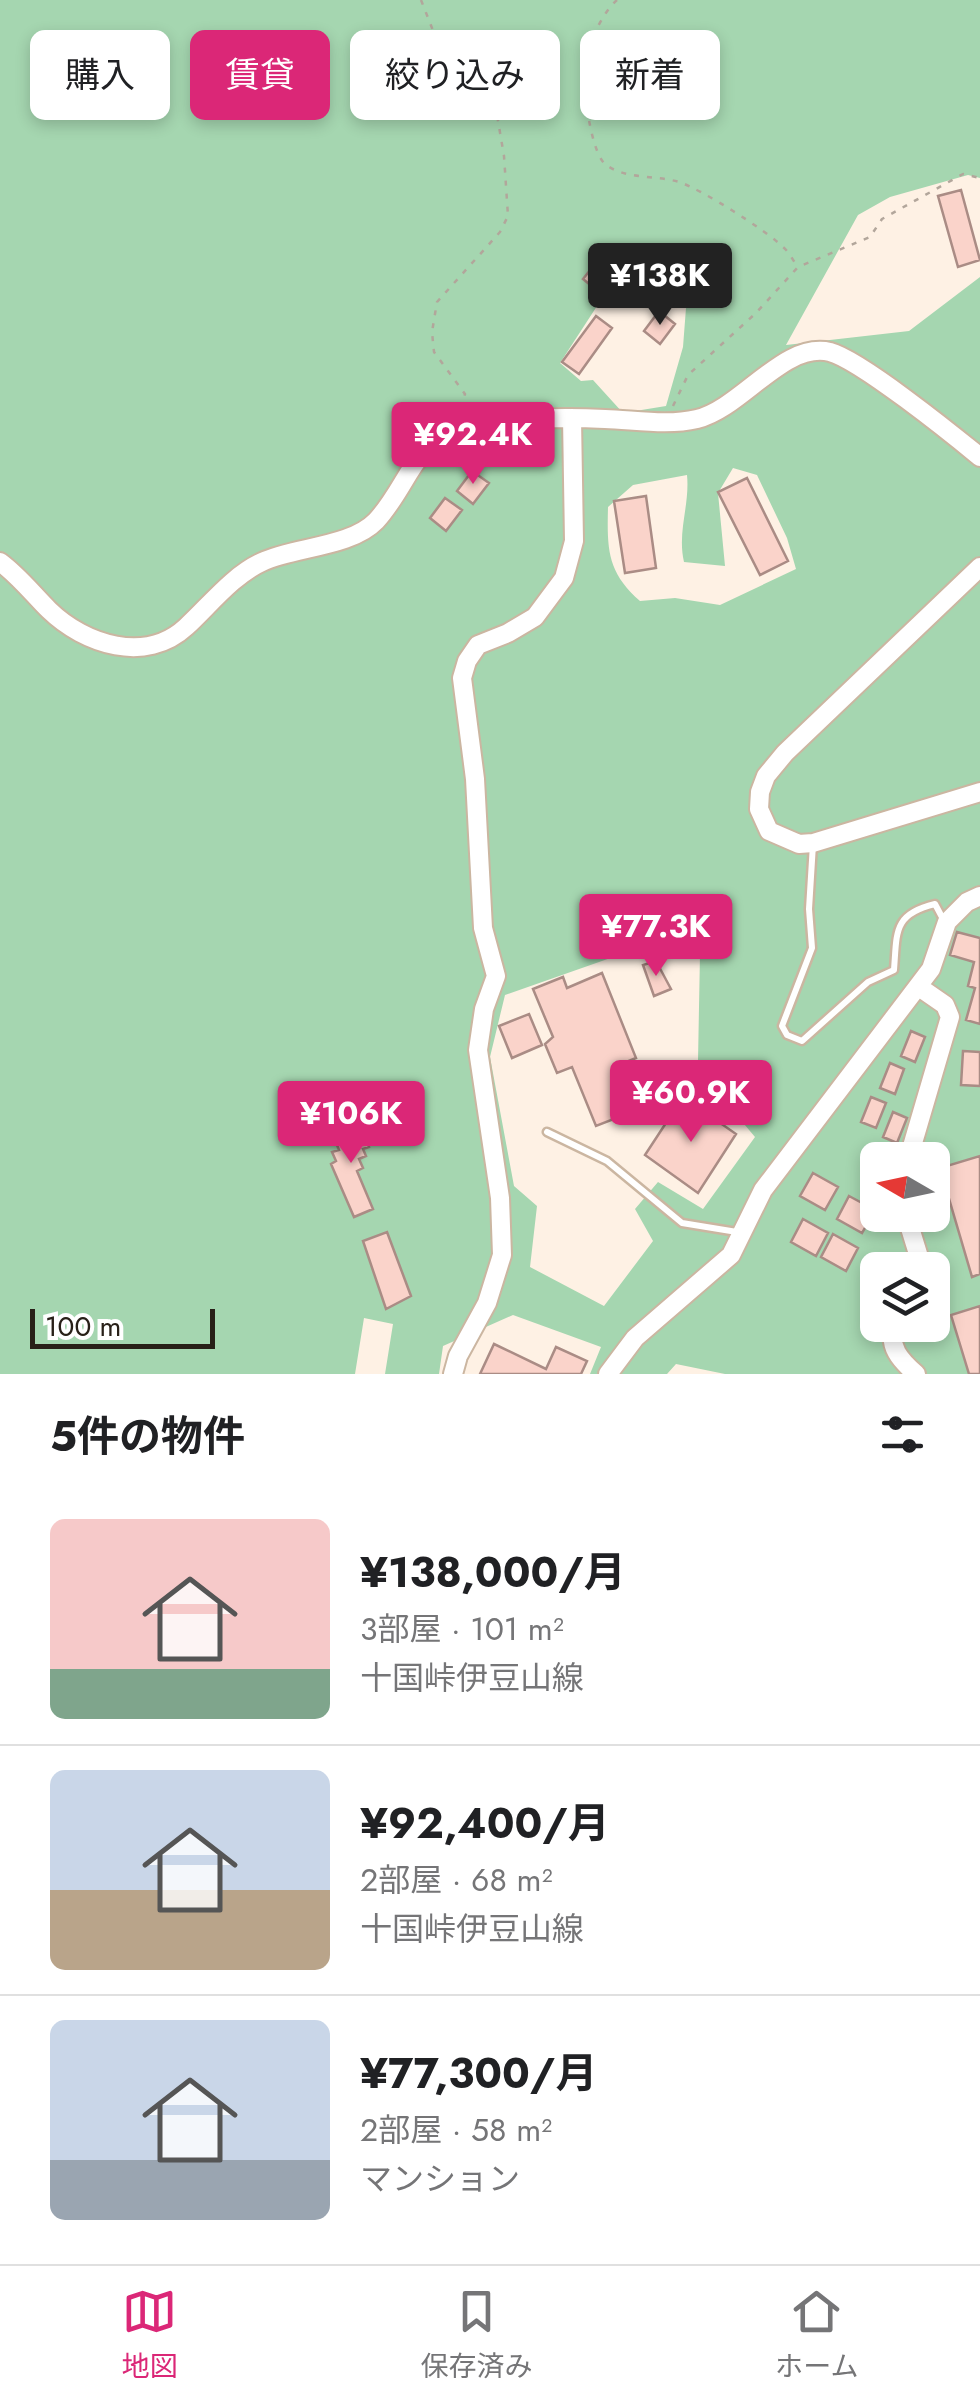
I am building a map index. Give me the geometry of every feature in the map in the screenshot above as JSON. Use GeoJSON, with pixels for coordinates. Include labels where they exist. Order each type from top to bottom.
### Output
{"type":"FeatureCollection","features":[{"type":"Feature","properties":{"kind":"street"},"geometry":{"type":"LineString","coordinates":[[0,562],[25,581],[50,611],[79,632],[119,647],[142,649],[163,644],[262,562],[362,532],[386,508],[426,446],[453,428],[572,418],[668,422],[698,419],[726,406],[789,360],[813,351],[847,358],[980,457]]}},
{"type":"Feature","properties":{"kind":"street"},"geometry":{"type":"LineString","coordinates":[[453,1374],[458,1356],[487,1303],[502,1255],[500,1198],[478,1050],[484,1009],[496,976],[483,928],[475,779],[462,678],[478,644],[536,617],[564,578],[574,541],[572,418]]}},
{"type":"Feature","properties":{"kind":"street"},"geometry":{"type":"LineString","coordinates":[[980,566],[785,753],[766,776],[759,809],[769,831],[782,839],[814,843],[980,792]]}},
{"type":"Feature","properties":{"kind":"street"},"geometry":{"type":"LineString","coordinates":[[608,1374],[635,1338],[731,1255],[763,1190],[931,969],[945,926],[967,902],[980,896]]}},
{"type":"Feature","properties":{"kind":"street"},"geometry":{"type":"LineString","coordinates":[[913,1142],[950,1017],[945,1005],[919,987]]}},
{"type":"Feature","properties":{"kind":"street"},"geometry":{"type":"LineString","coordinates":[[893,1342],[898,1356],[916,1374]]}},
{"type":"Feature","properties":{"kind":"lane"},"geometry":{"type":"LineString","coordinates":[[814,843],[809,910],[812,948],[782,1026],[787,1035],[802,1041],[868,982],[894,970],[902,918],[916,908],[935,904],[945,926]]}},
{"type":"Feature","properties":{"kind":"lane"},"geometry":{"type":"LineString","coordinates":[[547,1132],[606,1162],[682,1224],[744,1233]]}},
{"type":"Feature","properties":{"kind":"path"},"geometry":{"type":"LineString","coordinates":[[420,0],[434,33],[463,55],[486,86],[496,110],[508,194],[508,216],[500,232],[437,302],[432,332],[434,352],[466,394],[453,428]]}},
{"type":"Feature","properties":{"kind":"path"},"geometry":{"type":"LineString","coordinates":[[618,0],[605,15],[585,55],[592,139],[605,164],[622,172],[680,182],[710,196],[784,248],[798,267]]}},
{"type":"Feature","properties":{"kind":"path"},"geometry":{"type":"LineString","coordinates":[[668,422],[688,375],[756,313],[798,267],[870,238],[882,220],[963,174],[980,178]]}},
{"type":"Feature","properties":{"kind":"green space"},"geometry":{"type":"Polygon","coordinates":[[[0,0],[980,0],[980,178],[968,175],[890,197],[858,215],[786,345],[909,331],[980,277],[980,1374],[725,1374],[676,1364],[667,1374],[590,1374],[601,1347],[513,1315],[443,1346],[439,1374],[385,1374],[393,1324],[364,1318],[355,1374],[0,1374],[0,0]],[[639,287],[599,303],[560,363],[581,381],[593,380],[623,413],[666,406],[683,347],[686,308],[639,287]],[[733,468],[718,493],[725,566],[684,562],[687,475],[633,485],[608,507],[611,559],[621,580],[640,601],[675,598],[720,605],[796,569],[787,538],[757,475],[733,468]],[[661,944],[505,995],[490,1057],[514,1186],[537,1206],[530,1267],[604,1306],[653,1241],[635,1209],[658,1182],[703,1209],[755,1137],[698,1061],[700,954],[661,944]]]}},
{"type":"Feature","properties":{"kind":"building"},"geometry":{"type":"Polygon","coordinates":[[[961,190],[980,260],[958,267],[938,196],[961,190]]]}},
{"type":"Feature","properties":{"kind":"building"},"geometry":{"type":"Polygon","coordinates":[[[599,259],[615,272],[599,292],[583,279],[599,259]]]}},
{"type":"Feature","properties":{"kind":"building"},"geometry":{"type":"Polygon","coordinates":[[[659,311],[675,324],[660,344],[644,331],[659,311]]]}},
{"type":"Feature","properties":{"kind":"building"},"geometry":{"type":"Polygon","coordinates":[[[596,316],[612,328],[579,374],[562,362],[596,316]]]}},
{"type":"Feature","properties":{"kind":"building"},"geometry":{"type":"Polygon","coordinates":[[[472,471],[489,483],[473,504],[457,491],[472,471]]]}},
{"type":"Feature","properties":{"kind":"building"},"geometry":{"type":"Polygon","coordinates":[[[747,478],[788,561],[760,575],[718,492],[747,478]]]}},
{"type":"Feature","properties":{"kind":"building"},"geometry":{"type":"Polygon","coordinates":[[[646,496],[656,568],[625,573],[614,501],[646,496]]]}},
{"type":"Feature","properties":{"kind":"building"},"geometry":{"type":"Polygon","coordinates":[[[445,498],[462,510],[446,531],[430,518],[445,498]]]}},
{"type":"Feature","properties":{"kind":"building"},"geometry":{"type":"Polygon","coordinates":[[[957,932],[980,938],[980,1024],[966,1020],[975,988],[968,986],[974,962],[950,955],[957,932]]]}},
{"type":"Feature","properties":{"kind":"building"},"geometry":{"type":"Polygon","coordinates":[[[656,961],[671,989],[654,996],[643,965],[656,961]]]}},
{"type":"Feature","properties":{"kind":"building"},"geometry":{"type":"Polygon","coordinates":[[[602,973],[636,1058],[619,1065],[637,1110],[596,1126],[572,1067],[557,1073],[545,1044],[553,1037],[533,989],[563,977],[567,988],[602,973]]]}},
{"type":"Feature","properties":{"kind":"building"},"geometry":{"type":"Polygon","coordinates":[[[529,1014],[542,1045],[512,1058],[499,1026],[529,1014]]]}},
{"type":"Feature","properties":{"kind":"building"},"geometry":{"type":"Polygon","coordinates":[[[911,1031],[925,1037],[915,1062],[901,1056],[911,1031]]]}},
{"type":"Feature","properties":{"kind":"building"},"geometry":{"type":"Polygon","coordinates":[[[963,1051],[980,1052],[980,1086],[961,1085],[963,1051]]]}},
{"type":"Feature","properties":{"kind":"building"},"geometry":{"type":"Polygon","coordinates":[[[890,1063],[904,1069],[895,1094],[880,1088],[890,1063]]]}},
{"type":"Feature","properties":{"kind":"building"},"geometry":{"type":"Polygon","coordinates":[[[683,1097],[736,1134],[698,1193],[645,1155],[683,1097]]]}},
{"type":"Feature","properties":{"kind":"building"},"geometry":{"type":"Polygon","coordinates":[[[871,1097],[886,1103],[876,1128],[861,1122],[871,1097]]]}},
{"type":"Feature","properties":{"kind":"building"},"geometry":{"type":"Polygon","coordinates":[[[893,1112],[907,1118],[897,1142],[883,1137],[893,1112]]]}},
{"type":"Feature","properties":{"kind":"building"},"geometry":{"type":"Polygon","coordinates":[[[357,1120],[369,1147],[363,1149],[366,1156],[359,1159],[363,1168],[357,1171],[373,1209],[354,1217],[331,1164],[336,1161],[332,1152],[339,1150],[331,1131],[357,1120]]]}},
{"type":"Feature","properties":{"kind":"building"},"geometry":{"type":"Polygon","coordinates":[[[980,1156],[980,1274],[972,1277],[950,1202],[950,1165],[980,1156]]]}},
{"type":"Feature","properties":{"kind":"building"},"geometry":{"type":"Polygon","coordinates":[[[813,1173],[838,1187],[825,1210],[800,1196],[813,1173]]]}},
{"type":"Feature","properties":{"kind":"building"},"geometry":{"type":"Polygon","coordinates":[[[849,1196],[860,1202],[860,1232],[837,1219],[849,1196]]]}},
{"type":"Feature","properties":{"kind":"building"},"geometry":{"type":"Polygon","coordinates":[[[803,1219],[828,1233],[816,1256],[791,1242],[803,1219]]]}},
{"type":"Feature","properties":{"kind":"building"},"geometry":{"type":"Polygon","coordinates":[[[387,1232],[411,1296],[386,1309],[363,1241],[387,1232]]]}},
{"type":"Feature","properties":{"kind":"building"},"geometry":{"type":"Polygon","coordinates":[[[833,1234],[858,1248],[846,1271],[821,1257],[833,1234]]]}},
{"type":"Feature","properties":{"kind":"building"},"geometry":{"type":"Polygon","coordinates":[[[980,1306],[980,1374],[969,1374],[951,1315],[980,1306]]]}},
{"type":"Feature","properties":{"kind":"building"},"geometry":{"type":"Polygon","coordinates":[[[494,1344],[546,1369],[556,1347],[587,1361],[581,1374],[480,1374],[494,1344]]]}}]}
